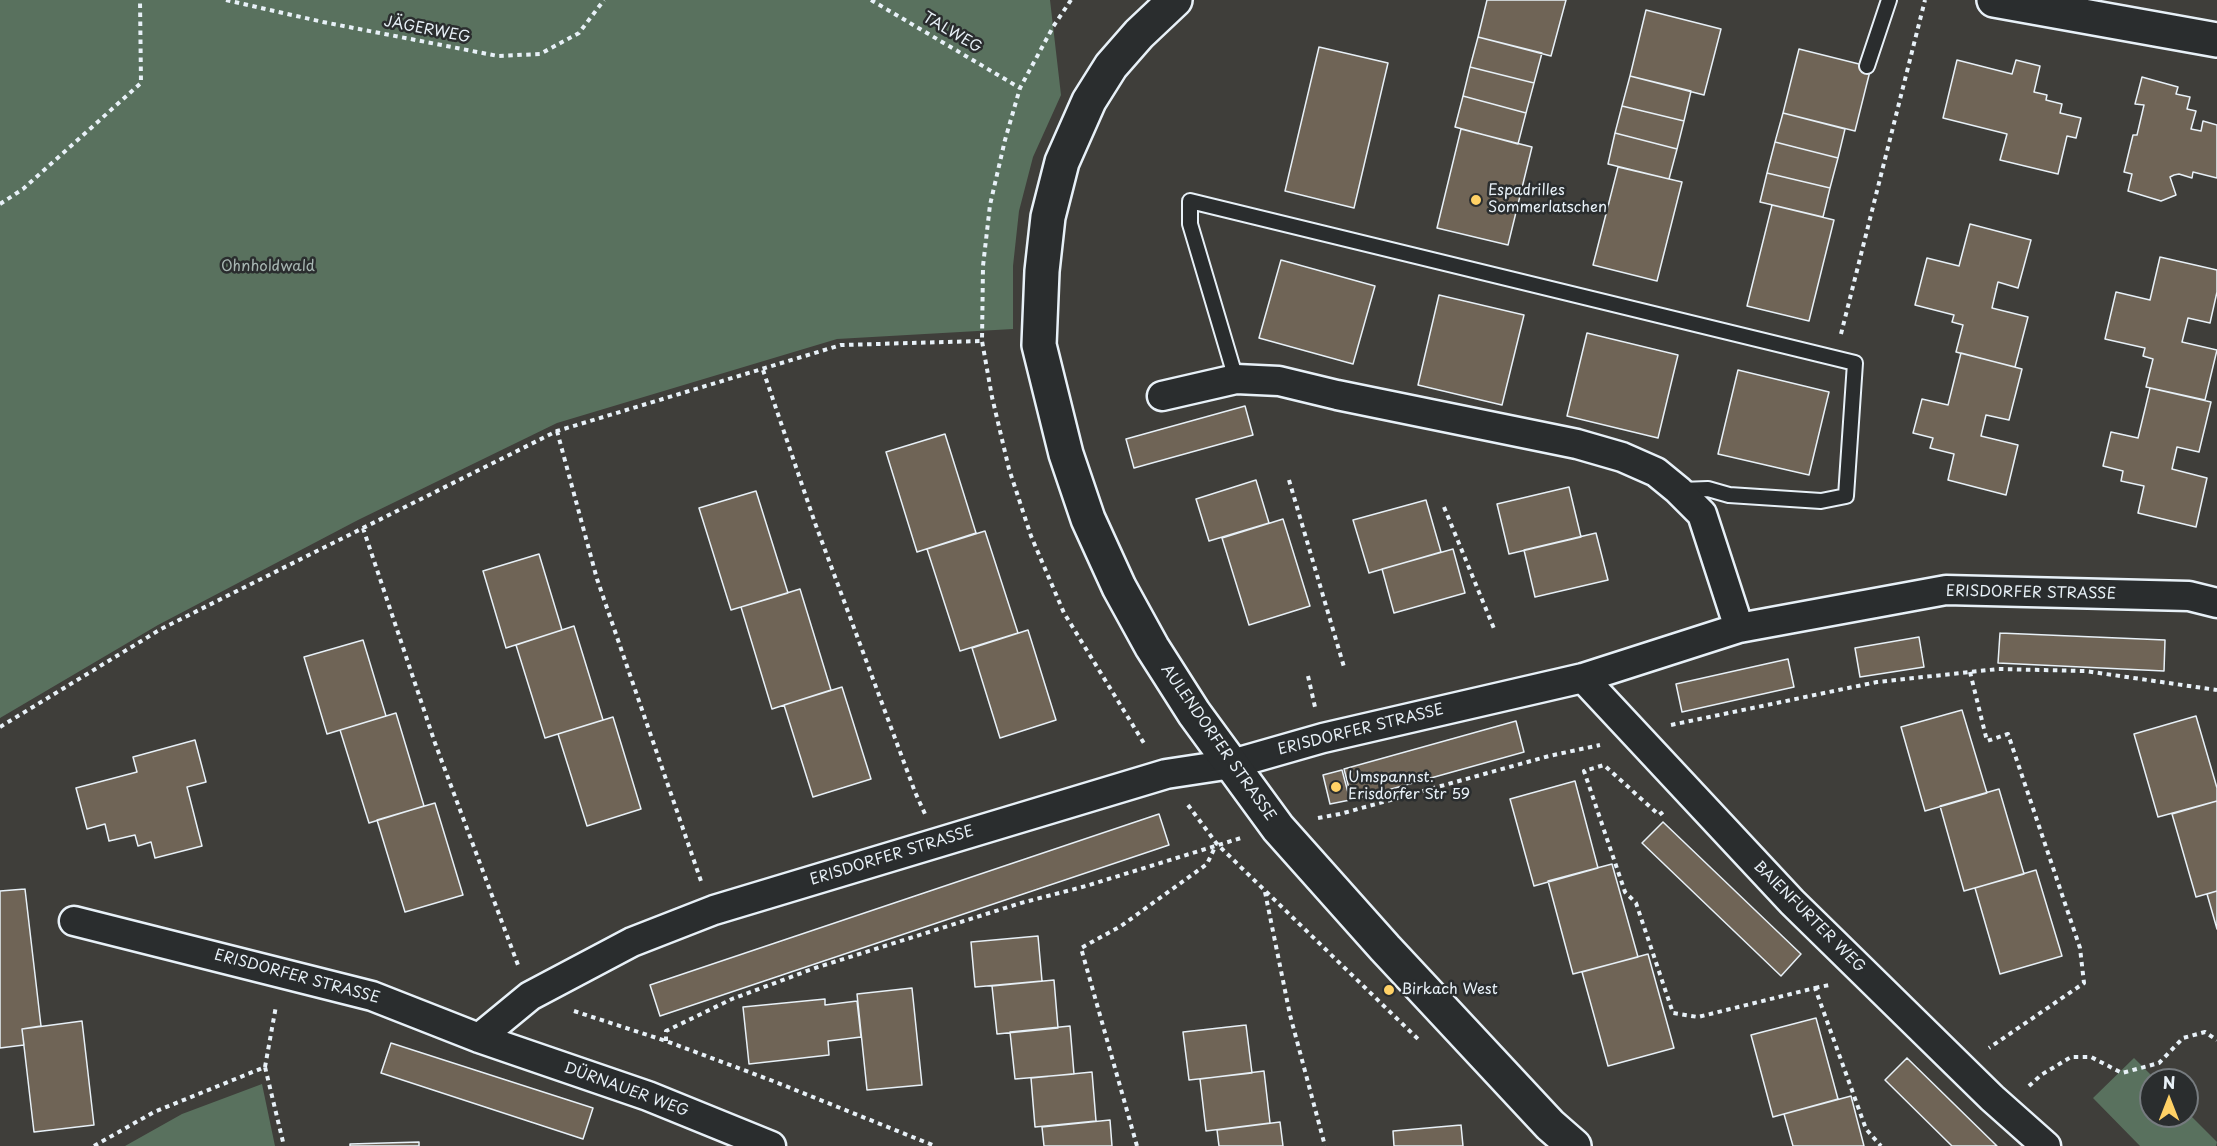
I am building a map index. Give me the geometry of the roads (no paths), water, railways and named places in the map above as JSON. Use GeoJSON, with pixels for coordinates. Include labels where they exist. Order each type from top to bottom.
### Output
{"type":"FeatureCollection","features":[{"type":"Feature","properties":{"kind":"main road","name":"AULENDORFER STRASSE"},"geometry":{"type":"LineString","coordinates":[[1175,0],[1139,34],[1111,66],[1089,101],[1062,162],[1048,217],[1042,271],[1039,345],[1066,454],[1088,519],[1124,597],[1170,675],[1194,713],[1278,828],[1400,965],[1550,1125],[1574,1146]]}},
{"type":"Feature","properties":{"kind":"main road"},"geometry":{"type":"LineString","coordinates":[[1994,0],[2217,40]]}},
{"type":"Feature","properties":{"kind":"street"},"geometry":{"type":"LineString","coordinates":[[1162,396],[1236,379],[1279,381],[1577,444],[1622,457],[1656,472],[1702,514],[1739,628]]}},
{"type":"Feature","properties":{"kind":"street","name":"ERISDORFER STRASSE"},"geometry":{"type":"LineString","coordinates":[[74,921],[351,989],[479,1038],[530,996],[632,942],[714,910],[1166,774],[1232,764],[1323,738],[1583,678],[1739,628],[1946,590],[2189,596],[2217,603]]}},
{"type":"Feature","properties":{"kind":"street","name":"BAIENFURTER WEG"},"geometry":{"type":"LineString","coordinates":[[1583,678],[1792,903],[1960,1067],[2046,1146]]}},
{"type":"Feature","properties":{"kind":"street","name":"DÜRNAUER WEG"},"geometry":{"type":"LineString","coordinates":[[479,1038],[648,1096],[771,1146]]}},
{"type":"Feature","properties":{"kind":"lane"},"geometry":{"type":"LineString","coordinates":[[1867,66],[1889,0]]}},
{"type":"Feature","properties":{"kind":"lane"},"geometry":{"type":"LineString","coordinates":[[1236,379],[1190,224],[1190,201],[1855,363],[1846,496],[1821,501],[1729,495],[1707,489],[1678,490]]}},
{"type":"Feature","properties":{"kind":"place","name":"Espadrilles Sommerlatschen"},"geometry":{"type":"Point","coordinates":[1476,200]}},
{"type":"Feature","properties":{"kind":"place","name":"Umspannst. Erisdorfer Str 59"},"geometry":{"type":"Point","coordinates":[1336,787]}},
{"type":"Feature","properties":{"kind":"place","name":"Birkach West"},"geometry":{"type":"Point","coordinates":[1389,990]}},
{"type":"Feature","properties":{"kind":"park label","name":"Ohnholdwald"},"geometry":{"type":"Point","coordinates":[268,267]}}]}
